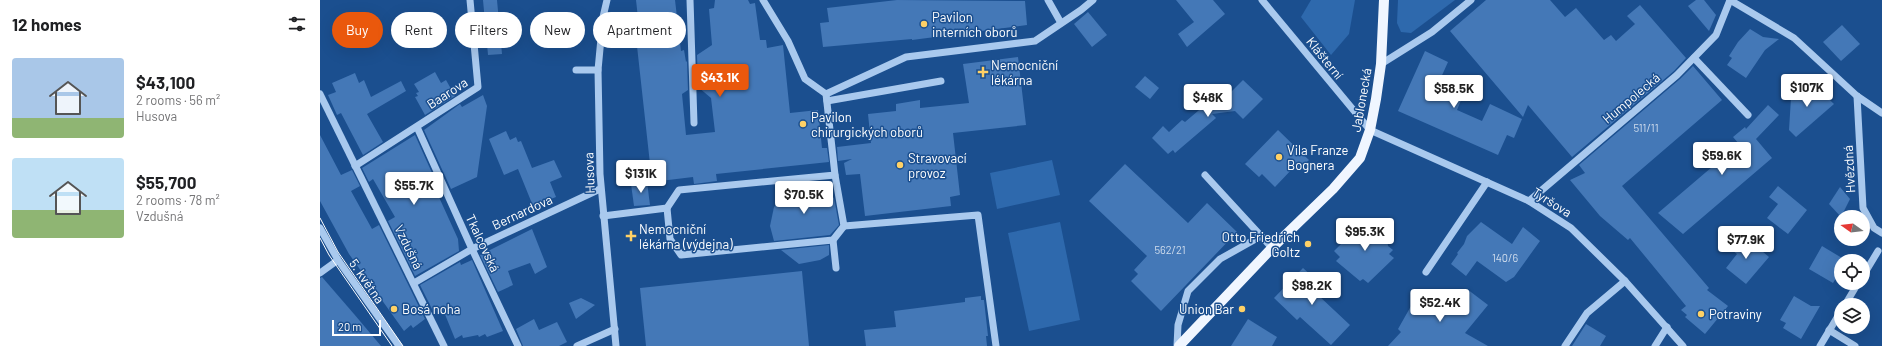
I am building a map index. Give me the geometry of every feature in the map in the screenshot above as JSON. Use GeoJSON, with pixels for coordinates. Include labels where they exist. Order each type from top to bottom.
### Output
{"type":"FeatureCollection","features":[{"type":"Feature","properties":{"kind":"main road","name":"Jablonecká"},"geometry":{"type":"LineString","coordinates":[[1178,346],[1272,248],[1347,174],[1360,158],[1370,130],[1381,64],[1384,0]]}},
{"type":"Feature","properties":{"kind":"street","name":"Baarova"},"geometry":{"type":"LineString","coordinates":[[355,166],[478,87],[470,0]]}},
{"type":"Feature","properties":{"kind":"street","name":"Husova"},"geometry":{"type":"LineString","coordinates":[[607,0],[603,17],[598,70],[600,189],[616,346]]}},
{"type":"Feature","properties":{"kind":"street"},"geometry":{"type":"LineString","coordinates":[[690,0],[694,123]]}},
{"type":"Feature","properties":{"kind":"street"},"geometry":{"type":"LineString","coordinates":[[763,0],[788,41],[805,79],[826,98],[835,174],[844,226],[834,240],[836,268]]}},
{"type":"Feature","properties":{"kind":"street"},"geometry":{"type":"LineString","coordinates":[[1048,0],[1061,22]]}},
{"type":"Feature","properties":{"kind":"street"},"geometry":{"type":"LineString","coordinates":[[826,98],[906,57],[1035,41],[1061,22],[1081,10],[1093,0]]}},
{"type":"Feature","properties":{"kind":"street","name":"Klášterní"},"geometry":{"type":"LineString","coordinates":[[1262,0],[1370,130]]}},
{"type":"Feature","properties":{"kind":"street"},"geometry":{"type":"LineString","coordinates":[[1381,64],[1432,32],[1471,0]]}},
{"type":"Feature","properties":{"kind":"street"},"geometry":{"type":"LineString","coordinates":[[1730,0],[1794,38],[1858,96],[1882,113]]}},
{"type":"Feature","properties":{"kind":"street","name":"Humpolecká"},"geometry":{"type":"LineString","coordinates":[[1529,201],[1677,75],[1694,58],[1716,35],[1730,0]]}},
{"type":"Feature","properties":{"kind":"street"},"geometry":{"type":"LineString","coordinates":[[1694,58],[1748,115]]}},
{"type":"Feature","properties":{"kind":"street"},"geometry":{"type":"LineString","coordinates":[[576,70],[598,70]]}},
{"type":"Feature","properties":{"kind":"street"},"geometry":{"type":"LineString","coordinates":[[826,98],[941,81]]}},
{"type":"Feature","properties":{"kind":"street","name":"Vzdušná"},"geometry":{"type":"LineString","coordinates":[[320,94],[444,346]]}},
{"type":"Feature","properties":{"kind":"street","name":"Hvězdná"},"geometry":{"type":"LineString","coordinates":[[1858,96],[1863,208],[1874,228],[1882,233]]}},
{"type":"Feature","properties":{"kind":"street","name":"Tkalcovská"},"geometry":{"type":"LineString","coordinates":[[417,127],[518,346]]}},
{"type":"Feature","properties":{"kind":"street","name":"Tyršova"},"geometry":{"type":"LineString","coordinates":[[1370,130],[1529,201],[1571,228],[1625,281],[1683,346]]}},
{"type":"Feature","properties":{"kind":"street"},"geometry":{"type":"LineString","coordinates":[[834,240],[681,255],[670,239],[667,208],[679,190],[835,174]]}},
{"type":"Feature","properties":{"kind":"street"},"geometry":{"type":"LineString","coordinates":[[1205,175],[1272,248]]}},
{"type":"Feature","properties":{"kind":"street"},"geometry":{"type":"LineString","coordinates":[[1426,272],[1487,182]]}},
{"type":"Feature","properties":{"kind":"street","name":"Bernardova"},"geometry":{"type":"LineString","coordinates":[[414,283],[472,249],[600,189]]}},
{"type":"Feature","properties":{"kind":"street"},"geometry":{"type":"LineString","coordinates":[[603,216],[667,208]]}},
{"type":"Feature","properties":{"kind":"street"},"geometry":{"type":"LineString","coordinates":[[844,226],[978,215],[996,346]]}},
{"type":"Feature","properties":{"kind":"street","name":"5. května"},"geometry":{"type":"LineString","coordinates":[[320,228],[338,260],[399,346]]}},
{"type":"Feature","properties":{"kind":"street"},"geometry":{"type":"LineString","coordinates":[[1178,346],[1178,325],[1188,291],[1220,259],[1261,236]]}},
{"type":"Feature","properties":{"kind":"street"},"geometry":{"type":"LineString","coordinates":[[1870,265],[1878,252]]}},
{"type":"Feature","properties":{"kind":"street"},"geometry":{"type":"LineString","coordinates":[[320,273],[338,260]]}},
{"type":"Feature","properties":{"kind":"street"},"geometry":{"type":"LineString","coordinates":[[1565,346],[1587,313],[1625,281]]}},
{"type":"Feature","properties":{"kind":"street"},"geometry":{"type":"LineString","coordinates":[[1820,346],[1834,322]]}},
{"type":"Feature","properties":{"kind":"street"},"geometry":{"type":"LineString","coordinates":[[1655,346],[1667,327]]}},
{"type":"Feature","properties":{"kind":"street"},"geometry":{"type":"LineString","coordinates":[[577,346],[615,329]]}},
{"type":"Feature","properties":{"kind":"street"},"geometry":{"type":"LineString","coordinates":[[1829,330],[1855,346]]}},
{"type":"Feature","properties":{"kind":"shaded area"},"geometry":{"type":"Polygon","coordinates":[[[1311,0],[1355,0],[1349,34],[1331,55],[1301,17],[1311,0]]]}},
{"type":"Feature","properties":{"kind":"shaded area"},"geometry":{"type":"Polygon","coordinates":[[[1398,0],[1455,0],[1411,33],[1401,32],[1397,23],[1398,0]]]}},
{"type":"Feature","properties":{"kind":"shaded area"},"geometry":{"type":"Polygon","coordinates":[[[1052,160],[1060,195],[997,209],[990,173],[1052,160]]]}},
{"type":"Feature","properties":{"kind":"shaded area"},"geometry":{"type":"Polygon","coordinates":[[[1060,222],[1080,320],[1029,331],[1008,233],[1060,222]]]}},
{"type":"Feature","properties":{"kind":"building"},"geometry":{"type":"Polygon","coordinates":[[[483,0],[497,0],[498,12],[484,12],[483,0]]]}},
{"type":"Feature","properties":{"kind":"building"},"geometry":{"type":"Polygon","coordinates":[[[636,0],[675,0],[676,12],[637,12],[636,0]]]}},
{"type":"Feature","properties":{"kind":"building"},"geometry":{"type":"Polygon","coordinates":[[[715,0],[748,0],[750,4],[755,3],[760,40],[766,40],[767,48],[783,45],[790,113],[818,110],[822,148],[827,148],[829,162],[716,174],[717,181],[694,184],[693,177],[652,182],[637,48],[681,48],[681,51],[684,50],[686,62],[687,61],[688,90],[682,94],[686,135],[715,132],[711,98],[698,87],[697,55],[712,45],[709,9],[714,8],[715,0]]]}},
{"type":"Feature","properties":{"kind":"building","name":"Pavilon interních oborů"},"geometry":{"type":"Polygon","coordinates":[[[897,0],[1025,1],[1027,25],[912,40],[823,47],[820,23],[829,22],[827,8],[897,0]]]}},
{"type":"Feature","properties":{"kind":"building"},"geometry":{"type":"Polygon","coordinates":[[[1176,0],[1213,0],[1225,14],[1187,47],[1178,34],[1194,22],[1176,0]]]}},
{"type":"Feature","properties":{"kind":"building"},"geometry":{"type":"Polygon","coordinates":[[[1486,0],[1550,0],[1565,17],[1576,8],[1604,40],[1611,35],[1616,41],[1635,24],[1627,16],[1640,5],[1686,58],[1674,71],[1572,157],[1528,105],[1523,117],[1450,31],[1486,0]]]}},
{"type":"Feature","properties":{"kind":"building"},"geometry":{"type":"Polygon","coordinates":[[[1696,0],[1704,0],[1716,15],[1709,31],[1688,6],[1696,0]]]}},
{"type":"Feature","properties":{"kind":"building"},"geometry":{"type":"Polygon","coordinates":[[[1088,12],[1107,35],[1092,47],[1074,24],[1088,12]]]}},
{"type":"Feature","properties":{"kind":"building"},"geometry":{"type":"Polygon","coordinates":[[[1842,25],[1860,44],[1841,61],[1823,42],[1842,25]]]}},
{"type":"Feature","properties":{"kind":"building"},"geometry":{"type":"Polygon","coordinates":[[[1750,29],[1763,37],[1779,39],[1765,50],[1746,78],[1727,65],[1732,58],[1729,56],[1738,42],[1750,29]]]}},
{"type":"Feature","properties":{"kind":"building"},"geometry":{"type":"Polygon","coordinates":[[[487,48],[501,48],[502,54],[488,55],[487,48]]]}},
{"type":"Feature","properties":{"kind":"building"},"geometry":{"type":"Polygon","coordinates":[[[1425,51],[1448,62],[1439,82],[1464,93],[1457,110],[1482,121],[1490,104],[1522,119],[1514,138],[1507,135],[1498,155],[1398,111],[1425,51]]]}},
{"type":"Feature","properties":{"kind":"building","name":"Stravovací provoz"},"geometry":{"type":"Polygon","coordinates":[[[1018,57],[1026,125],[953,133],[960,195],[950,197],[951,206],[865,216],[860,174],[846,175],[844,163],[852,159],[838,161],[837,147],[871,143],[868,114],[896,111],[896,104],[920,100],[920,108],[969,103],[963,64],[1018,57]]]}},
{"type":"Feature","properties":{"kind":"building"},"geometry":{"type":"Polygon","coordinates":[[[1693,66],[1722,100],[1622,186],[1709,288],[1707,290],[1728,306],[1705,334],[1685,317],[1687,315],[1681,310],[1686,306],[1630,238],[1628,240],[1600,216],[1570,180],[1585,173],[1579,165],[1680,79],[1693,66]]]}},
{"type":"Feature","properties":{"kind":"building"},"geometry":{"type":"Polygon","coordinates":[[[435,72],[441,83],[446,80],[455,96],[425,115],[415,97],[418,96],[416,93],[419,92],[414,84],[435,72]]]}},
{"type":"Feature","properties":{"kind":"building"},"geometry":{"type":"Polygon","coordinates":[[[355,73],[359,83],[364,80],[371,97],[401,81],[406,91],[367,114],[383,142],[363,155],[341,113],[337,115],[328,95],[336,92],[332,83],[355,73]]]}},
{"type":"Feature","properties":{"kind":"building"},"geometry":{"type":"Polygon","coordinates":[[[1145,76],[1159,88],[1150,99],[1135,87],[1145,76]]]}},
{"type":"Feature","properties":{"kind":"building"},"geometry":{"type":"Polygon","coordinates":[[[1243,80],[1263,99],[1243,119],[1235,111],[1212,114],[1216,118],[1175,153],[1173,150],[1168,154],[1152,138],[1163,126],[1169,132],[1182,120],[1185,122],[1205,105],[1211,112],[1243,80]]]}},
{"type":"Feature","properties":{"kind":"building"},"geometry":{"type":"Polygon","coordinates":[[[1809,80],[1834,104],[1796,137],[1789,130],[1791,98],[1809,80]]]}},
{"type":"Feature","properties":{"kind":"building"},"geometry":{"type":"Polygon","coordinates":[[[483,95],[487,106],[477,177],[451,189],[424,130],[460,104],[462,107],[483,95]]]}},
{"type":"Feature","properties":{"kind":"building"},"geometry":{"type":"Polygon","coordinates":[[[1768,105],[1779,115],[1756,139],[1772,158],[1683,234],[1658,213],[1739,144],[1733,137],[1745,127],[1746,129],[1768,105]]]}},
{"type":"Feature","properties":{"kind":"building","name":"Vila Franze Bognera"},"geometry":{"type":"Polygon","coordinates":[[[1278,130],[1309,160],[1298,171],[1294,167],[1275,187],[1262,174],[1259,177],[1245,164],[1278,130]]]}},
{"type":"Feature","properties":{"kind":"building"},"geometry":{"type":"Polygon","coordinates":[[[506,131],[510,140],[516,137],[518,142],[521,141],[532,168],[554,160],[562,177],[550,182],[556,197],[533,206],[518,169],[504,175],[489,139],[506,131]]]}},
{"type":"Feature","properties":{"kind":"building"},"geometry":{"type":"Polygon","coordinates":[[[320,135],[341,175],[352,170],[360,186],[351,191],[372,229],[379,225],[425,319],[413,328],[411,325],[404,331],[349,254],[320,201],[320,135]]]}},
{"type":"Feature","properties":{"kind":"building"},"geometry":{"type":"Polygon","coordinates":[[[415,135],[441,193],[438,195],[458,239],[459,251],[415,276],[388,221],[395,217],[373,179],[369,182],[362,168],[415,135]]]}},
{"type":"Feature","properties":{"kind":"building"},"geometry":{"type":"Polygon","coordinates":[[[1125,164],[1188,223],[1207,203],[1237,232],[1161,311],[1131,281],[1138,274],[1134,270],[1147,256],[1089,201],[1125,164]]]}},
{"type":"Feature","properties":{"kind":"building"},"geometry":{"type":"Polygon","coordinates":[[[647,182],[650,205],[634,206],[631,184],[647,182]]]}},
{"type":"Feature","properties":{"kind":"building"},"geometry":{"type":"Polygon","coordinates":[[[804,184],[823,190],[834,198],[839,225],[830,235],[774,241],[770,226],[774,207],[787,193],[804,184]]]}},
{"type":"Feature","properties":{"kind":"building"},"geometry":{"type":"Polygon","coordinates":[[[1778,186],[1807,210],[1788,234],[1767,218],[1778,204],[1769,197],[1778,186]]]}},
{"type":"Feature","properties":{"kind":"building"},"geometry":{"type":"Polygon","coordinates":[[[1840,187],[1850,199],[1844,210],[1835,210],[1829,204],[1840,187]]]}},
{"type":"Feature","properties":{"kind":"building"},"geometry":{"type":"Polygon","coordinates":[[[1363,221],[1371,230],[1377,226],[1384,230],[1388,246],[1393,250],[1389,254],[1394,258],[1368,283],[1363,279],[1360,281],[1336,261],[1340,257],[1334,251],[1348,237],[1348,233],[1353,228],[1357,228],[1363,221]]]}},
{"type":"Feature","properties":{"kind":"building"},"geometry":{"type":"Polygon","coordinates":[[[1481,222],[1512,244],[1523,227],[1540,241],[1514,277],[1506,282],[1477,261],[1466,276],[1451,264],[1464,244],[1467,236],[1481,222]]]}},
{"type":"Feature","properties":{"kind":"building"},"geometry":{"type":"Polygon","coordinates":[[[532,229],[547,267],[535,274],[530,263],[508,271],[513,285],[498,292],[480,255],[532,229]]]}},
{"type":"Feature","properties":{"kind":"building"},"geometry":{"type":"Polygon","coordinates":[[[1737,236],[1746,243],[1749,240],[1769,257],[1746,284],[1726,268],[1737,254],[1728,247],[1737,236]]]}},
{"type":"Feature","properties":{"kind":"building"},"geometry":{"type":"Polygon","coordinates":[[[829,245],[829,255],[820,260],[799,264],[781,250],[829,245]]]}},
{"type":"Feature","properties":{"kind":"building"},"geometry":{"type":"Polygon","coordinates":[[[1822,246],[1835,254],[1834,254],[1833,283],[1809,269],[1822,246]]]}},
{"type":"Feature","properties":{"kind":"building"},"geometry":{"type":"Polygon","coordinates":[[[472,260],[503,331],[487,337],[485,334],[479,337],[478,335],[463,338],[462,335],[455,339],[442,307],[434,313],[420,285],[460,262],[461,265],[472,260]]]}},
{"type":"Feature","properties":{"kind":"building"},"geometry":{"type":"Polygon","coordinates":[[[1303,268],[1326,289],[1319,296],[1350,325],[1331,345],[1300,317],[1297,320],[1274,298],[1303,268]]]}},
{"type":"Feature","properties":{"kind":"building"},"geometry":{"type":"Polygon","coordinates":[[[802,271],[809,346],[646,346],[640,288],[802,271]]]}},
{"type":"Feature","properties":{"kind":"building"},"geometry":{"type":"Polygon","coordinates":[[[322,277],[381,346],[320,346],[320,278],[322,277]]]}},
{"type":"Feature","properties":{"kind":"building"},"geometry":{"type":"Polygon","coordinates":[[[1467,289],[1488,305],[1465,333],[1488,346],[1388,346],[1401,332],[1398,329],[1419,292],[1451,310],[1467,289]]]}},
{"type":"Feature","properties":{"kind":"building"},"geometry":{"type":"Polygon","coordinates":[[[981,296],[981,300],[984,300],[988,336],[986,336],[987,346],[866,346],[864,330],[896,327],[894,311],[965,302],[965,298],[981,296]]]}},
{"type":"Feature","properties":{"kind":"building"},"geometry":{"type":"Polygon","coordinates":[[[1794,296],[1811,306],[1820,306],[1801,339],[1783,328],[1786,323],[1780,320],[1794,296]]]}},
{"type":"Feature","properties":{"kind":"building"},"geometry":{"type":"Polygon","coordinates":[[[581,298],[595,305],[576,319],[569,303],[581,298]]]}},
{"type":"Feature","properties":{"kind":"building"},"geometry":{"type":"Polygon","coordinates":[[[534,319],[539,330],[557,322],[567,342],[559,346],[523,346],[516,329],[534,319]]]}},
{"type":"Feature","properties":{"kind":"building"},"geometry":{"type":"Polygon","coordinates":[[[1248,319],[1277,337],[1272,346],[1231,346],[1248,319]]]}},
{"type":"Feature","properties":{"kind":"building"},"geometry":{"type":"Polygon","coordinates":[[[1586,324],[1606,336],[1600,346],[1572,346],[1586,324]]]}},
{"type":"Feature","properties":{"kind":"tram line"},"geometry":{"type":"LineString","coordinates":[[320,218],[338,252],[403,346]]}},
{"type":"Feature","properties":{"kind":"tram line"},"geometry":{"type":"LineString","coordinates":[[320,238],[329,255],[392,346]]}},
{"type":"Feature","properties":{"kind":"place","name":"Pavilon interních oborů"},"geometry":{"type":"Point","coordinates":[924,24]}},
{"type":"Feature","properties":{"kind":"place","name":"Nemocniční lékárna"},"geometry":{"type":"Point","coordinates":[983,72]}},
{"type":"Feature","properties":{"kind":"place","name":"Pavilon chirurgických oborů"},"geometry":{"type":"Point","coordinates":[803,124]}},
{"type":"Feature","properties":{"kind":"place","name":"Vila Franze Bognera"},"geometry":{"type":"Point","coordinates":[1279,157]}},
{"type":"Feature","properties":{"kind":"place","name":"Stravovací provoz"},"geometry":{"type":"Point","coordinates":[900,165]}},
{"type":"Feature","properties":{"kind":"place","name":"Nemocniční lékárna (výdejna)"},"geometry":{"type":"Point","coordinates":[631,236]}},
{"type":"Feature","properties":{"kind":"place","name":"Otto Friedrich Goltz"},"geometry":{"type":"Point","coordinates":[1308,244]}},
{"type":"Feature","properties":{"kind":"place","name":"Bosá noha"},"geometry":{"type":"Point","coordinates":[394,309]}},
{"type":"Feature","properties":{"kind":"place","name":"Union Bar"},"geometry":{"type":"Point","coordinates":[1242,309]}},
{"type":"Feature","properties":{"kind":"place","name":"Potraviny"},"geometry":{"type":"Point","coordinates":[1701,314]}}]}
